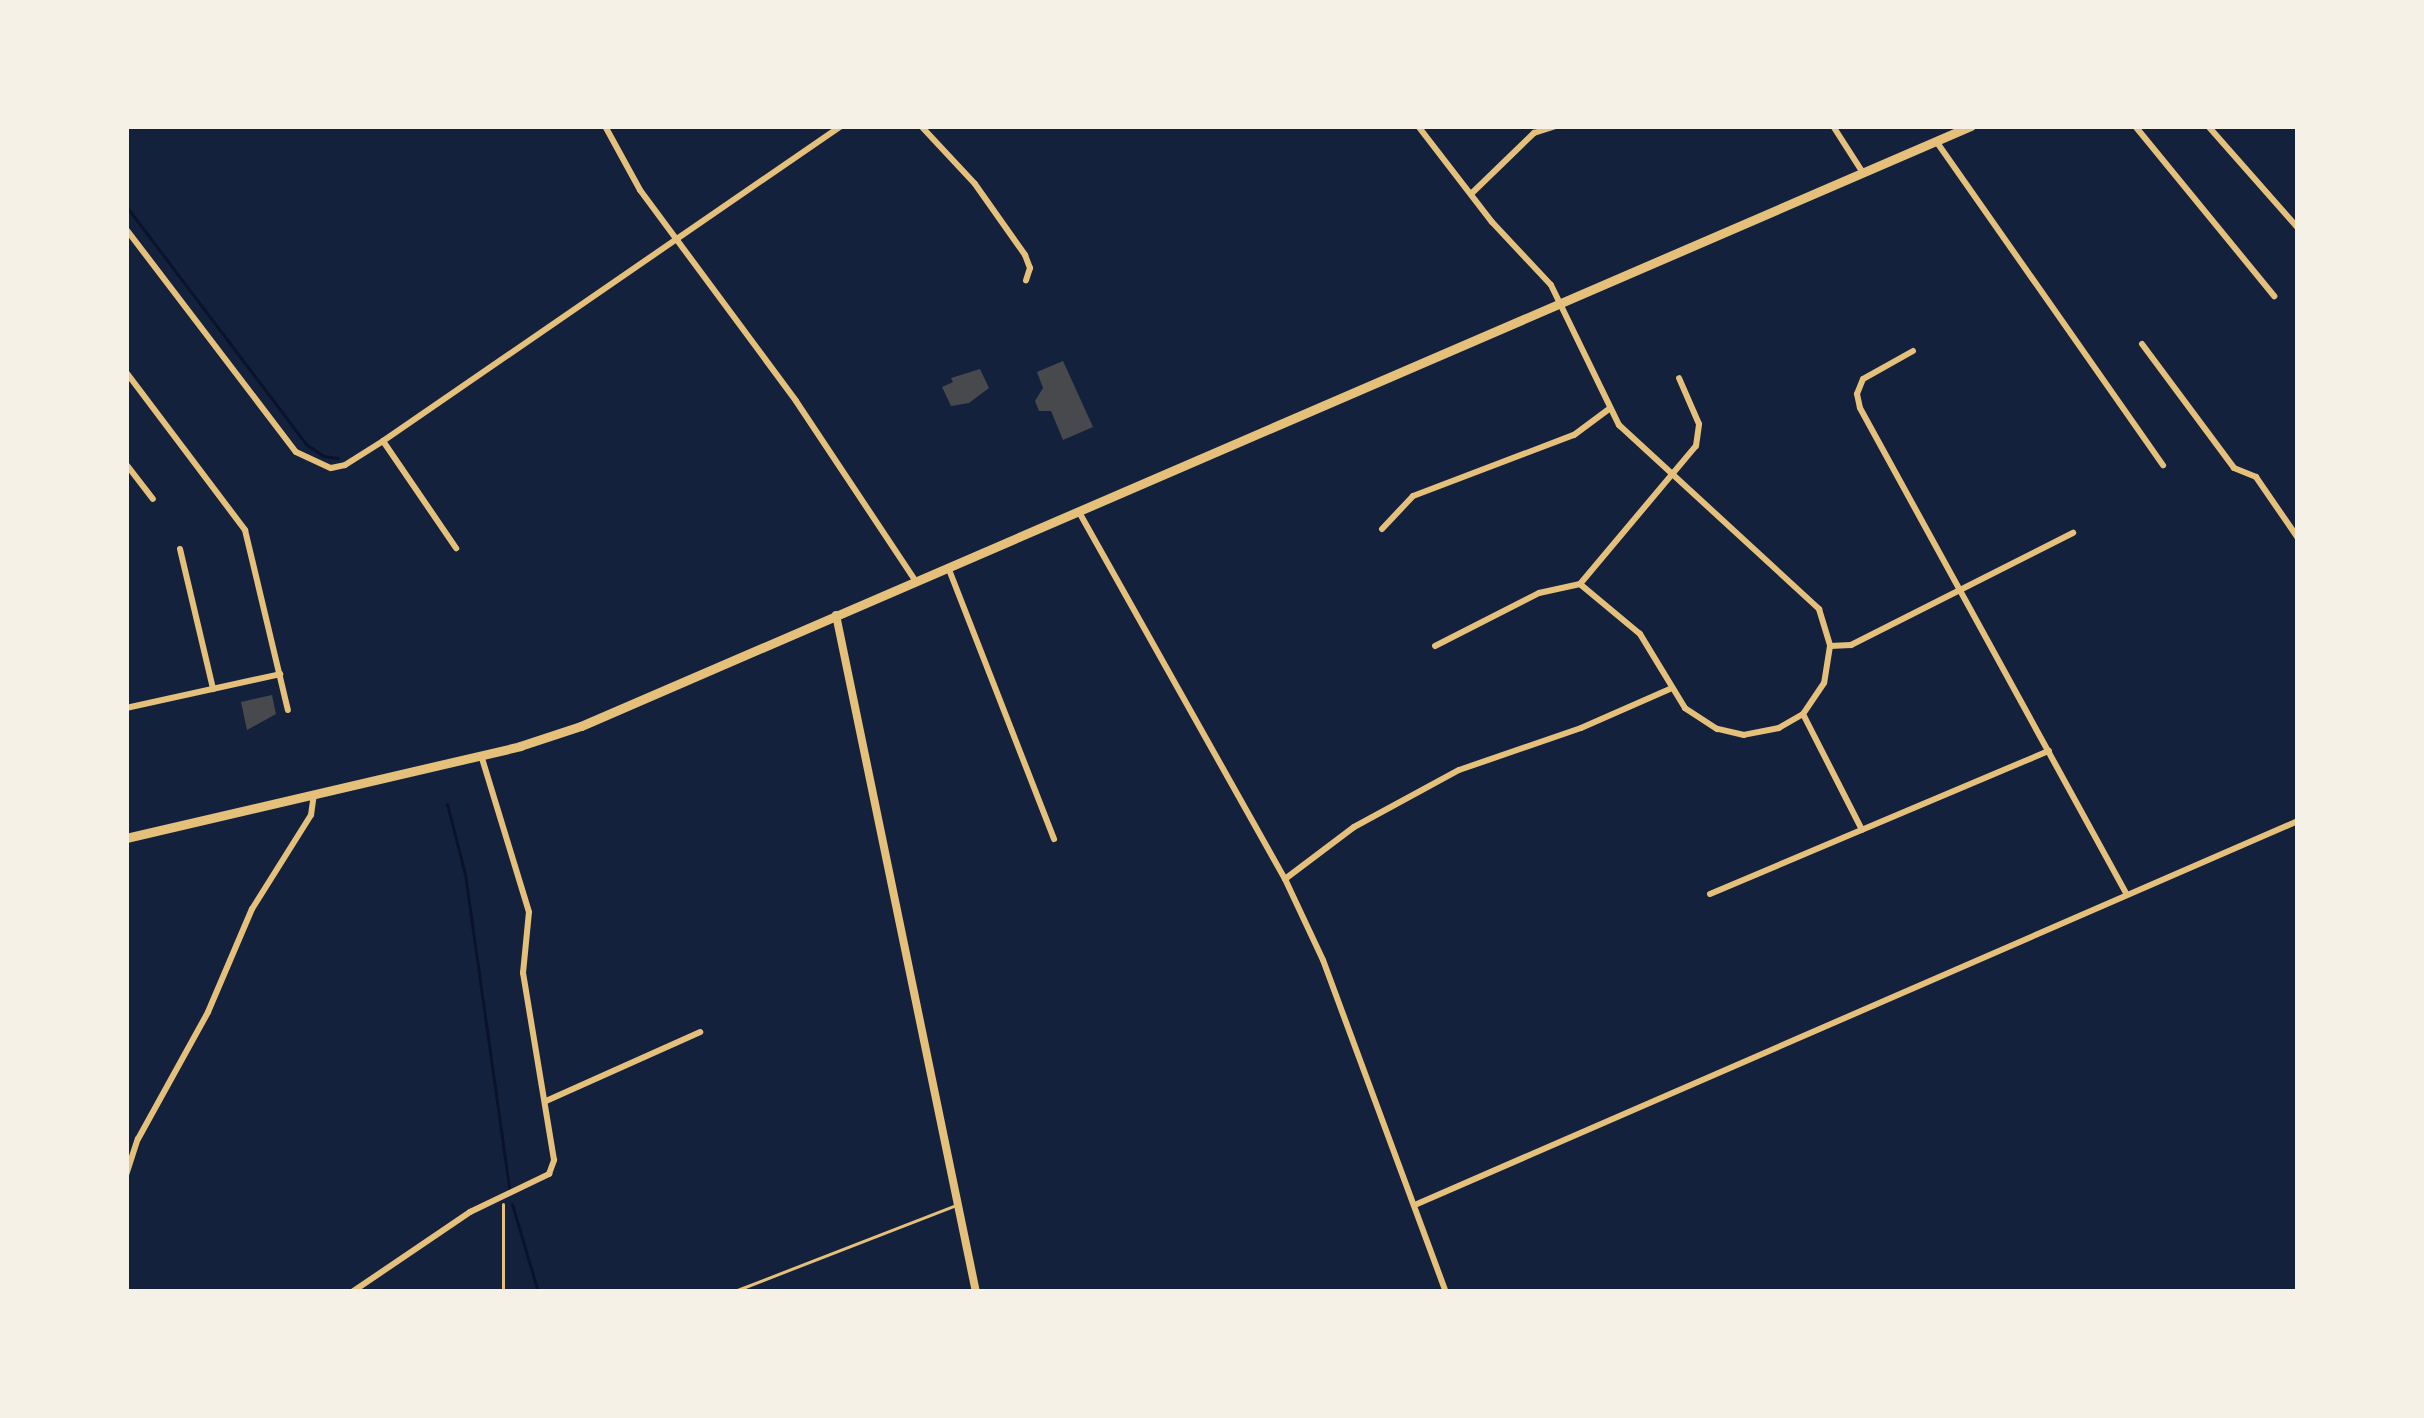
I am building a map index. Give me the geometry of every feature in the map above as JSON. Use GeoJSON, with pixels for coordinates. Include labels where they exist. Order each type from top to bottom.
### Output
{"type":"FeatureCollection","features":[{"type":"Feature","properties":{"kind":"main road"},"geometry":{"type":"LineString","coordinates":[[126,838],[482,755],[581,726],[1971,126]]}},
{"type":"Feature","properties":{"kind":"street"},"geometry":{"type":"LineString","coordinates":[[605,126],[674,237],[796,401],[915,580]]}},
{"type":"Feature","properties":{"kind":"street"},"geometry":{"type":"LineString","coordinates":[[126,229],[296,452],[321,466],[345,465],[841,126]]}},
{"type":"Feature","properties":{"kind":"street"},"geometry":{"type":"LineString","coordinates":[[921,126],[975,184],[1025,255],[1030,268],[1026,280]]}},
{"type":"Feature","properties":{"kind":"street"},"geometry":{"type":"LineString","coordinates":[[1418,126],[1550,285],[1623,430],[1814,602],[1830,646],[1824,683],[1803,714],[1771,731],[1733,734],[1690,714],[1670,689],[1640,634],[1580,584]]}},
{"type":"Feature","properties":{"kind":"street"},"geometry":{"type":"LineString","coordinates":[[1471,194],[1534,133],[1556,126]]}},
{"type":"Feature","properties":{"kind":"street"},"geometry":{"type":"LineString","coordinates":[[1833,126],[1862,173]]}},
{"type":"Feature","properties":{"kind":"street"},"geometry":{"type":"LineString","coordinates":[[2135,126],[2274,296]]}},
{"type":"Feature","properties":{"kind":"street"},"geometry":{"type":"LineString","coordinates":[[2208,126],[2298,228]]}},
{"type":"Feature","properties":{"kind":"street"},"geometry":{"type":"LineString","coordinates":[[1936,141],[2163,465]]}},
{"type":"Feature","properties":{"kind":"street"},"geometry":{"type":"LineString","coordinates":[[2142,344],[2234,468],[2256,477],[2298,538]]}},
{"type":"Feature","properties":{"kind":"street"},"geometry":{"type":"LineString","coordinates":[[1913,352],[1872,372],[1857,394],[2126,893]]}},
{"type":"Feature","properties":{"kind":"street"},"geometry":{"type":"LineString","coordinates":[[126,372],[245,530],[288,710]]}},
{"type":"Feature","properties":{"kind":"street"},"geometry":{"type":"LineString","coordinates":[[1435,646],[1539,593],[1580,584],[1674,476],[1699,435],[1679,378]]}},
{"type":"Feature","properties":{"kind":"street"},"geometry":{"type":"LineString","coordinates":[[1382,529],[1413,496],[1574,435],[1609,409]]}},
{"type":"Feature","properties":{"kind":"street"},"geometry":{"type":"LineString","coordinates":[[383,441],[456,548]]}},
{"type":"Feature","properties":{"kind":"street"},"geometry":{"type":"LineString","coordinates":[[126,464],[153,499]]}},
{"type":"Feature","properties":{"kind":"street"},"geometry":{"type":"LineString","coordinates":[[1078,512],[1285,879],[1323,960],[1446,1292]]}},
{"type":"Feature","properties":{"kind":"street"},"geometry":{"type":"LineString","coordinates":[[1830,646],[1851,645],[2073,532]]}},
{"type":"Feature","properties":{"kind":"street"},"geometry":{"type":"LineString","coordinates":[[180,548],[213,689]]}},
{"type":"Feature","properties":{"kind":"street"},"geometry":{"type":"LineString","coordinates":[[948,566],[1054,839]]}},
{"type":"Feature","properties":{"kind":"street"},"geometry":{"type":"LineString","coordinates":[[836,615],[976,1292]]}},
{"type":"Feature","properties":{"kind":"street"},"geometry":{"type":"LineString","coordinates":[[126,708],[280,674]]}},
{"type":"Feature","properties":{"kind":"street"},"geometry":{"type":"LineString","coordinates":[[1285,879],[1354,827],[1439,780],[1670,689]]}},
{"type":"Feature","properties":{"kind":"street"},"geometry":{"type":"LineString","coordinates":[[1803,714],[1862,830]]}},
{"type":"Feature","properties":{"kind":"street"},"geometry":{"type":"LineString","coordinates":[[1710,894],[2049,751]]}},
{"type":"Feature","properties":{"kind":"street"},"geometry":{"type":"LineString","coordinates":[[352,1292],[470,1212],[549,1174],[554,1160],[523,974],[529,912],[482,755]]}},
{"type":"Feature","properties":{"kind":"street"},"geometry":{"type":"LineString","coordinates":[[126,1175],[127,1165],[208,1012],[252,909],[310,814],[314,794]]}},
{"type":"Feature","properties":{"kind":"street"},"geometry":{"type":"LineString","coordinates":[[1417,1204],[2298,821]]}},
{"type":"Feature","properties":{"kind":"street"},"geometry":{"type":"LineString","coordinates":[[546,1102],[700,1032]]}},
{"type":"Feature","properties":{"kind":"lane"},"geometry":{"type":"LineString","coordinates":[[732,1292],[957,1205]]}},
{"type":"Feature","properties":{"kind":"path"},"geometry":{"type":"LineString","coordinates":[[502,1200],[502,1292]]}},
{"type":"Feature","properties":{"kind":"building"},"geometry":{"type":"Polygon","coordinates":[[[1063,361],[1093,427],[1063,440],[1051,411],[1039,411],[1035,401],[1043,388],[1037,372],[1063,361]]]}},
{"type":"Feature","properties":{"kind":"building"},"geometry":{"type":"Polygon","coordinates":[[[980,369],[989,388],[969,403],[951,406],[942,387],[953,382],[951,378],[980,369]]]}},
{"type":"Feature","properties":{"kind":"building"},"geometry":{"type":"Polygon","coordinates":[[[272,695],[276,714],[247,730],[241,702],[272,695]]]}},
{"type":"Feature","properties":{"kind":"waterway"},"geometry":{"type":"LineString","coordinates":[[126,206],[306,444],[323,456],[338,458]]}},
{"type":"Feature","properties":{"kind":"waterway"},"geometry":{"type":"LineString","coordinates":[[447,804],[465,874],[509,1188]]}},
{"type":"Feature","properties":{"kind":"waterway"},"geometry":{"type":"LineString","coordinates":[[512,1204],[538,1292]]}}]}
